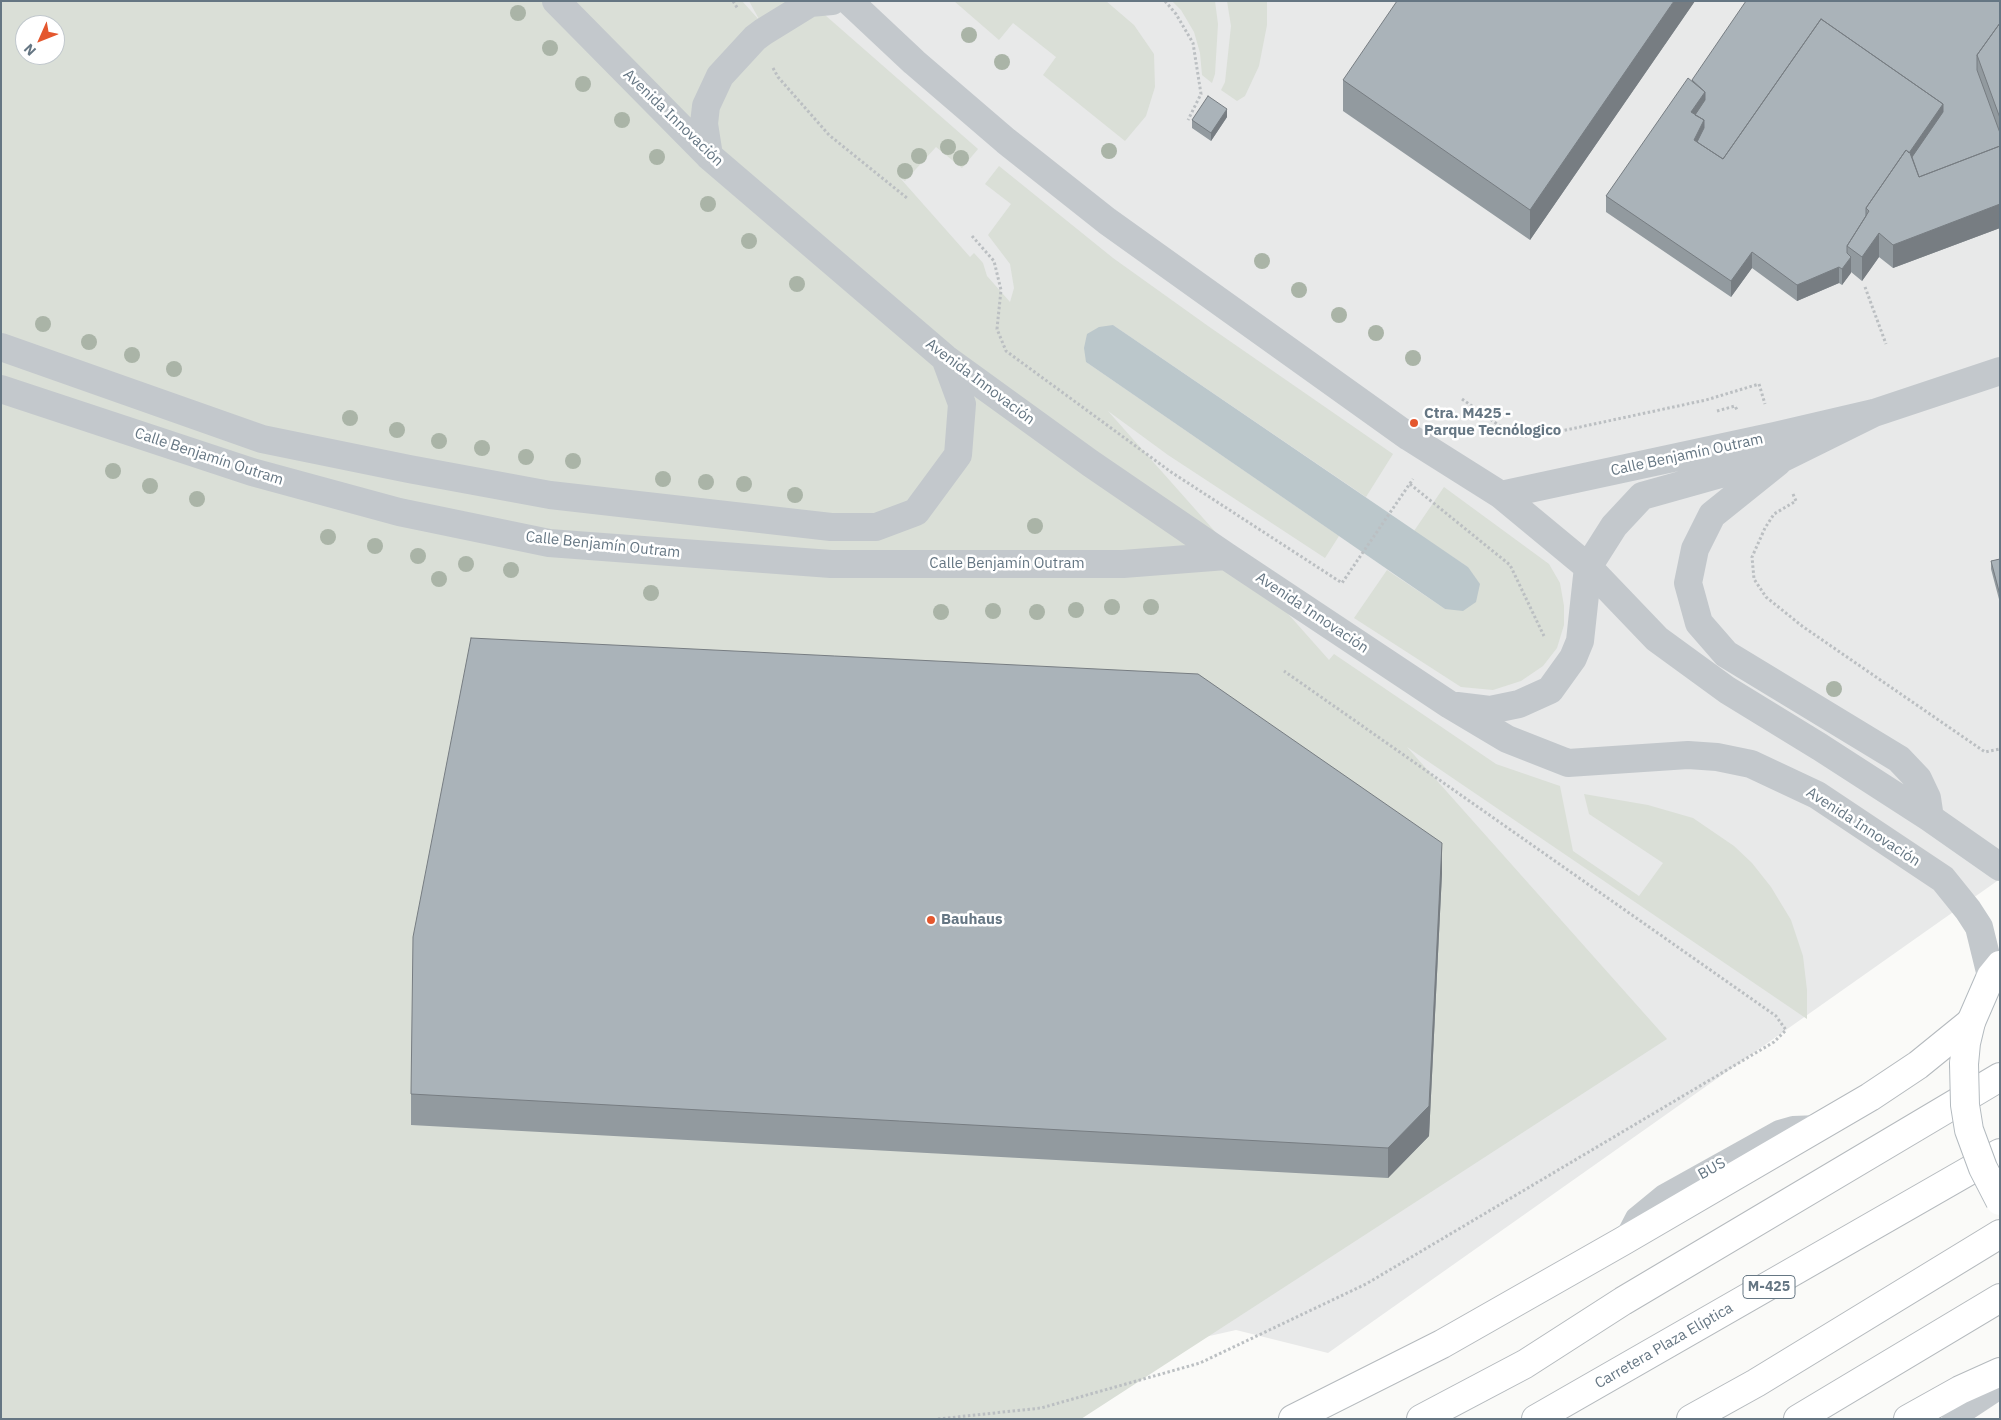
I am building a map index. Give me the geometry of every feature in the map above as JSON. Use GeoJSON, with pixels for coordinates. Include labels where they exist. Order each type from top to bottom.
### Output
{"type":"FeatureCollection","features":[{"type":"Feature","properties":{"kind":"main road"},"geometry":{"type":"LineString","coordinates":[[1996,971],[1971,1022],[1964,1064],[1965,1105],[1969,1130],[1983,1168],[2000,1201]]}},
{"type":"Feature","properties":{"kind":"main road"},"geometry":{"type":"LineString","coordinates":[[1293,1419],[1442,1344],[1870,1097],[1918,1064],[1971,1022]]}},
{"type":"Feature","properties":{"kind":"main road"},"geometry":{"type":"LineString","coordinates":[[1421,1419],[1525,1364],[1623,1301],[2000,1077]]}},
{"type":"Feature","properties":{"kind":"main road","name":"Carretera Plaza Elíptica"},"geometry":{"type":"LineString","coordinates":[[1536,1419],[2000,1153]]}},
{"type":"Feature","properties":{"kind":"main road"},"geometry":{"type":"LineString","coordinates":[[1691,1419],[1756,1383],[2000,1234]]}},
{"type":"Feature","properties":{"kind":"main road"},"geometry":{"type":"LineString","coordinates":[[1798,1419],[2000,1298]]}},
{"type":"Feature","properties":{"kind":"main road"},"geometry":{"type":"LineString","coordinates":[[1908,1419],[1960,1390],[2000,1372]]}},
{"type":"Feature","properties":{"kind":"street","name":"Avenida Innovación"},"geometry":{"type":"LineString","coordinates":[[556,1],[600,48],[709,156],[946,358],[1090,463],[1226,556],[1450,705],[1507,739],[1568,763],[1688,755],[1717,757],[1751,764],[1817,795],[1943,879],[1979,927],[1996,971]]}},
{"type":"Feature","properties":{"kind":"street"},"geometry":{"type":"LineString","coordinates":[[709,156],[704,124],[706,106],[720,76],[755,38],[810,3],[832,1]]}},
{"type":"Feature","properties":{"kind":"street"},"geometry":{"type":"LineString","coordinates":[[849,1],[914,62],[1006,141],[1107,221],[1415,441],[1501,495],[1588,567],[1657,639],[1727,690],[1820,746],[1930,818],[2000,867]]}},
{"type":"Feature","properties":{"kind":"street"},"geometry":{"type":"LineString","coordinates":[[1,347],[262,439],[409,470],[550,495],[831,527],[876,527],[916,512],[958,455],[962,404],[946,358]]}},
{"type":"Feature","properties":{"kind":"street","name":"Calle Benjamín Outram"},"geometry":{"type":"LineString","coordinates":[[1501,495],[1874,413],[2000,371]]}},
{"type":"Feature","properties":{"kind":"street","name":"Calle Benjamín Outram"},"geometry":{"type":"LineString","coordinates":[[1,389],[252,472],[399,512],[549,543],[831,564],[1123,564],[1226,556]]}},
{"type":"Feature","properties":{"kind":"street","name":"Calle Benjamín Outram"},"geometry":{"type":"LineString","coordinates":[[1588,567],[1614,526],[1642,496],[1756,464],[1781,459],[1874,413]]}},
{"type":"Feature","properties":{"kind":"street"},"geometry":{"type":"LineString","coordinates":[[1781,459],[1712,515],[1695,549],[1688,582],[1699,623],[1726,654],[1899,759],[1918,779],[1927,798],[1930,818]]}},
{"type":"Feature","properties":{"kind":"street","name":"Avenida Innovación"},"geometry":{"type":"LineString","coordinates":[[1450,705],[1490,710],[1519,704],[1550,690],[1573,658],[1580,641],[1588,567]]}},
{"type":"Feature","properties":{"kind":"lane"},"geometry":{"type":"LineString","coordinates":[[1953,1419],[2000,1388]]}},
{"type":"Feature","properties":{"kind":"path"},"geometry":{"type":"LineString","coordinates":[[733,1],[778,77],[829,135],[907,198]]}},
{"type":"Feature","properties":{"kind":"path"},"geometry":{"type":"LineString","coordinates":[[1165,1],[1176,14],[1193,43],[1201,94],[1188,120]]}},
{"type":"Feature","properties":{"kind":"path"},"geometry":{"type":"LineString","coordinates":[[972,236],[994,261],[1001,290],[997,329],[1006,351],[1172,472],[1342,583],[1410,484],[1510,564],[1546,640],[1573,658]]}},
{"type":"Feature","properties":{"kind":"path"},"geometry":{"type":"LineString","coordinates":[[1865,287],[1886,344]]}},
{"type":"Feature","properties":{"kind":"path"},"geometry":{"type":"LineString","coordinates":[[1462,399],[1514,436],[1538,436],[1706,400],[1759,384]]}},
{"type":"Feature","properties":{"kind":"path"},"geometry":{"type":"LineString","coordinates":[[1796,501],[1774,514],[1765,528],[1752,557],[1754,579],[1766,597],[1802,626],[1985,752],[2000,749]]}},
{"type":"Feature","properties":{"kind":"path"},"geometry":{"type":"LineString","coordinates":[[938,1419],[1041,1408],[1200,1363],[1366,1284],[1774,1042],[1786,1030],[1776,1016],[1284,671]]}},
{"type":"Feature","properties":{"kind":"shaded area"},"geometry":{"type":"Polygon","coordinates":[[[1,1],[2000,1],[2000,879],[1328,1353],[1236,1330],[841,1419],[49,1036],[1,1]]]}},
{"type":"Feature","properties":{"kind":"shaded area"},"geometry":{"type":"Polygon","coordinates":[[[1,1],[742,1],[760,21],[749,1],[809,1],[978,149],[962,168],[936,147],[905,181],[900,178],[970,257],[974,253],[983,263],[987,276],[1010,302],[1014,288],[1010,264],[988,235],[1011,204],[985,184],[999,166],[1113,258],[1393,454],[1366,497],[1113,325],[1086,362],[1339,536],[1325,558],[1168,455],[1108,411],[1329,660],[1334,654],[1496,764],[1560,786],[1573,851],[1639,896],[1663,863],[1589,814],[1584,794],[1648,805],[1693,818],[1734,846],[1752,863],[1771,887],[1791,920],[1803,956],[1807,990],[1807,1019],[1407,747],[1667,1039],[1081,1419],[1,1419],[1,1]]]}},
{"type":"Feature","properties":{"kind":"shaded area"},"geometry":{"type":"Polygon","coordinates":[[[954,1],[1106,1],[1134,25],[1154,54],[1155,87],[1146,116],[1125,141],[1043,75],[1056,57],[1013,23],[999,40],[954,1]]]}},
{"type":"Feature","properties":{"kind":"shaded area"},"geometry":{"type":"Polygon","coordinates":[[[1172,1],[1215,1],[1218,24],[1215,74],[1212,83],[1202,75],[1200,53],[1194,32],[1181,10],[1172,1]]]}},
{"type":"Feature","properties":{"kind":"shaded area"},"geometry":{"type":"Polygon","coordinates":[[[1227,1],[1267,1],[1267,25],[1259,66],[1245,96],[1237,101],[1221,90],[1225,82],[1231,26],[1227,1]]]}},
{"type":"Feature","properties":{"kind":"shaded area"},"geometry":{"type":"Polygon","coordinates":[[[1113,325],[1468,567],[1480,584],[1476,602],[1463,611],[1445,609],[1086,362],[1084,348],[1087,334],[1099,327],[1113,325]]]}},
{"type":"Feature","properties":{"kind":"shaded area"},"geometry":{"type":"Polygon","coordinates":[[[1444,487],[1549,564],[1560,583],[1564,606],[1564,625],[1557,648],[1543,666],[1521,681],[1493,690],[1461,687],[1354,618],[1387,570],[1445,609],[1468,567],[1414,531],[1444,487]]]}},
{"type":"Feature","properties":{"kind":"building"},"geometry":{"type":"Polygon","coordinates":[[[1397,1],[1674,1],[1530,210],[1343,80],[1397,1]]]}},
{"type":"Feature","properties":{"kind":"building"},"geometry":{"type":"Polygon","coordinates":[[[1746,1],[2000,1],[2000,23],[1977,55],[1977,70],[2000,133],[2000,146],[1919,177],[1912,157],[1943,112],[1943,104],[1821,19],[1723,159],[1697,142],[1704,128],[1704,120],[1695,115],[1705,100],[1705,92],[1692,80],[1746,1]]]}},
{"type":"Feature","properties":{"kind":"building"},"geometry":{"type":"Polygon","coordinates":[[[1821,19],[1943,104],[1909,153],[1906,150],[1866,208],[1866,216],[1847,246],[1847,253],[1851,257],[1842,269],[1839,267],[1797,285],[1752,252],[1731,281],[1606,196],[1688,78],[1705,92],[1691,112],[1704,120],[1694,140],[1723,159],[1821,19]]]}},
{"type":"Feature","properties":{"kind":"building"},"geometry":{"type":"Polygon","coordinates":[[[2000,23],[2000,118],[1977,55],[2000,23]]]}},
{"type":"Feature","properties":{"kind":"building"},"geometry":{"type":"Polygon","coordinates":[[[1208,96],[1227,109],[1211,133],[1192,120],[1208,96]]]}},
{"type":"Feature","properties":{"kind":"building"},"geometry":{"type":"Polygon","coordinates":[[[2000,146],[2000,204],[1893,245],[1879,233],[1862,257],[1847,246],[1869,211],[1866,208],[1906,150],[1910,153],[1919,177],[2000,146]]]}},
{"type":"Feature","properties":{"kind":"building"},"geometry":{"type":"Polygon","coordinates":[[[2000,559],[2000,595],[1991,561],[2000,559]]]}},
{"type":"Feature","properties":{"kind":"building","name":"Bauhaus"},"geometry":{"type":"Polygon","coordinates":[[[471,638],[1198,674],[1442,843],[1429,1106],[1388,1148],[411,1094],[413,937],[471,638]]]}},
{"type":"Feature","properties":{"kind":"place","name":"Ctra. M425 - Parque Tecnólogico"},"geometry":{"type":"Point","coordinates":[1414,423]}},
{"type":"Feature","properties":{"kind":"place","name":"Bauhaus"},"geometry":{"type":"Point","coordinates":[931,920]}}]}
